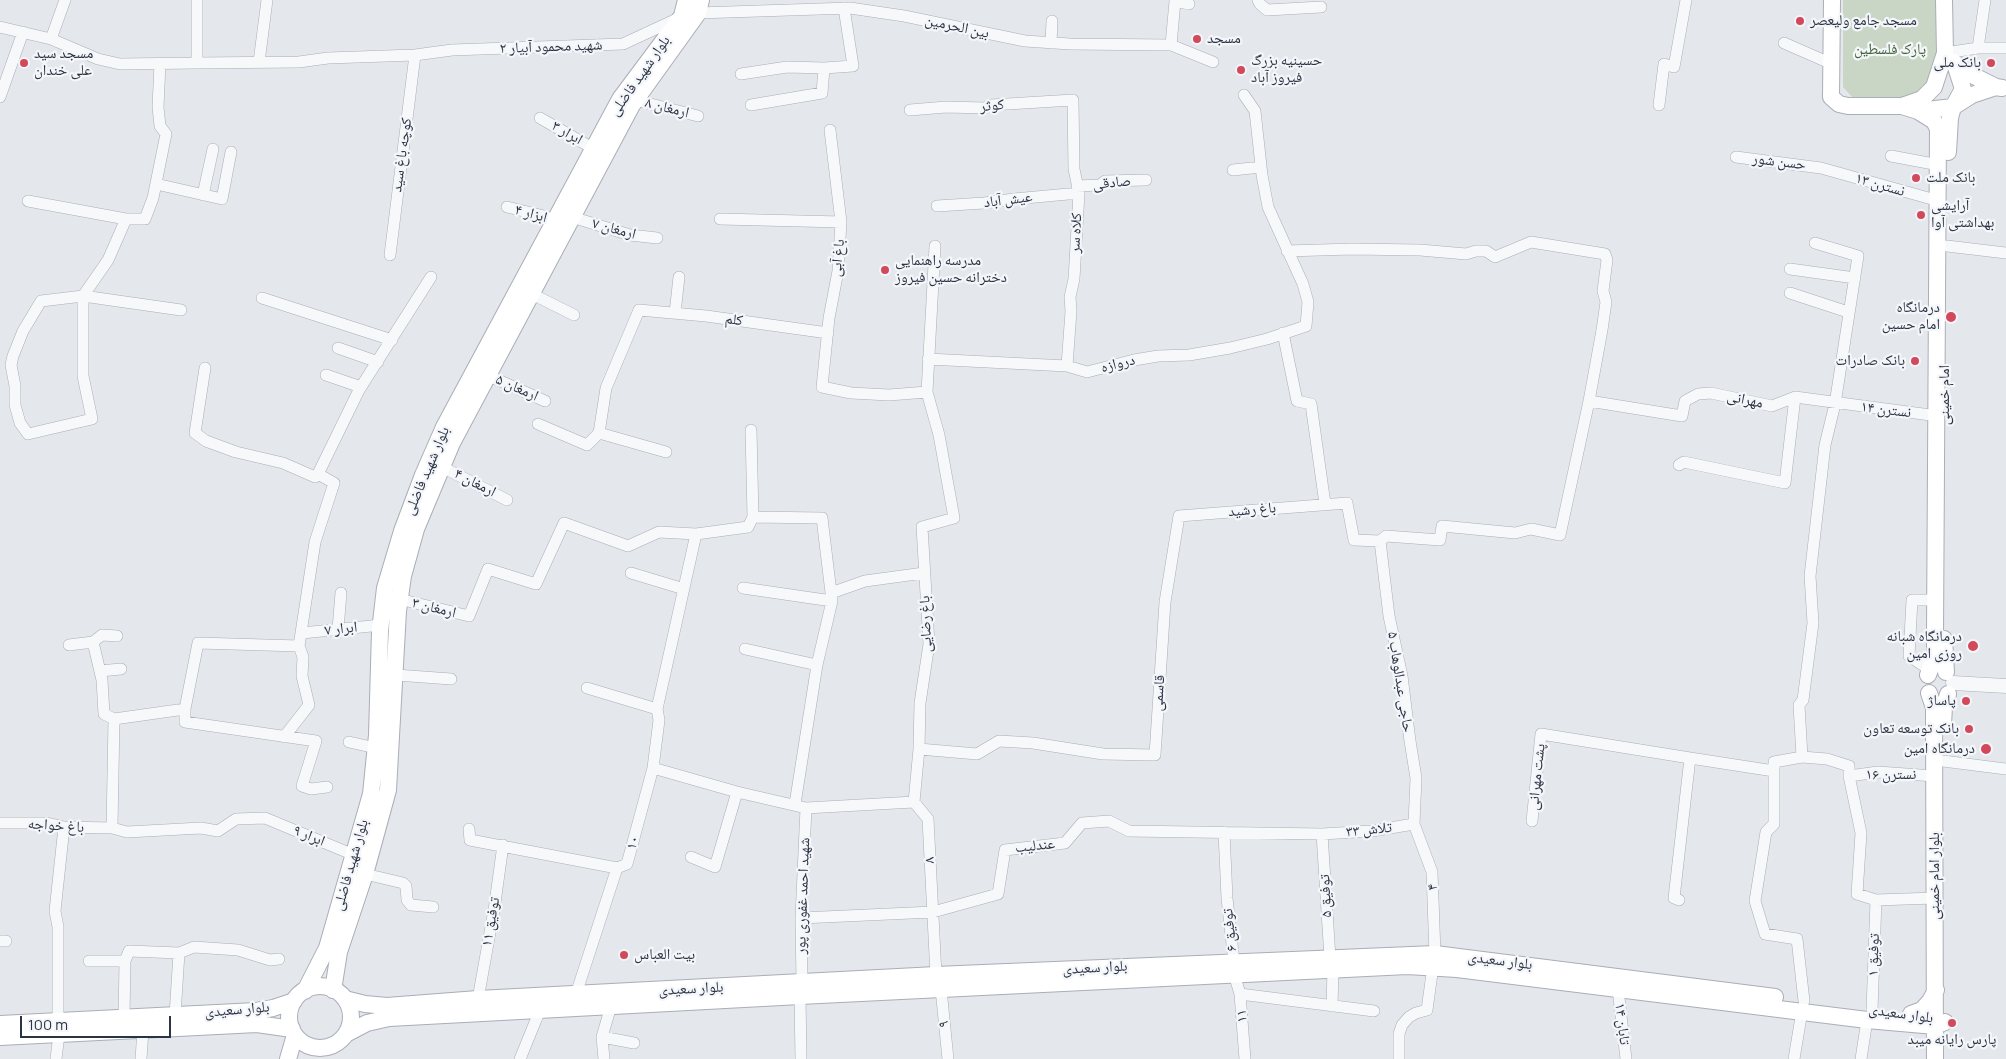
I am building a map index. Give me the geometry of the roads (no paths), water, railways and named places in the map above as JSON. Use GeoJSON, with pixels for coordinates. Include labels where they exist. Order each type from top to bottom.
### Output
{"type":"FeatureCollection","features":[{"type":"Feature","properties":{"kind":"main road","name":"بلوار شهید فاضلی"},"geometry":{"type":"LineString","coordinates":[[299,996],[327,948],[371,794],[376,748],[381,625],[396,574],[452,444],[635,100],[645,76],[682,16],[686,0]]}},
{"type":"Feature","properties":{"kind":"main road"},"geometry":{"type":"LineString","coordinates":[[1832,0],[1831,97],[1839,104],[1848,106],[1902,106],[1947,118]]}},
{"type":"Feature","properties":{"kind":"main road"},"geometry":{"type":"LineString","coordinates":[[1944,0],[1950,58],[1963,89],[1947,118]]}},
{"type":"Feature","properties":{"kind":"main road","name":"بلوار شهید فاضلی"},"geometry":{"type":"LineString","coordinates":[[339,994],[340,952],[366,874],[388,790],[399,599],[396,574],[402,531],[444,427],[620,99],[645,76],[700,7]]}},
{"type":"Feature","properties":{"kind":"main road"},"geometry":{"type":"LineString","coordinates":[[1902,106],[1922,99],[1934,87],[1950,58]]}},
{"type":"Feature","properties":{"kind":"main road"},"geometry":{"type":"LineString","coordinates":[[1950,58],[2001,88]]}},
{"type":"Feature","properties":{"kind":"main road"},"geometry":{"type":"LineString","coordinates":[[1918,111],[1934,121],[1947,118],[1972,95],[2001,88]]}},
{"type":"Feature","properties":{"kind":"main road","name":"امام خمینی"},"geometry":{"type":"LineString","coordinates":[[1941,679],[1934,656],[1938,416],[1939,165],[1947,118]]}},
{"type":"Feature","properties":{"kind":"main road","name":"امام خمینی"},"geometry":{"type":"LineString","coordinates":[[1941,679],[1944,634],[1947,118]]}},
{"type":"Feature","properties":{"kind":"main road","name":"بلوار امام خمینی"},"geometry":{"type":"LineString","coordinates":[[1938,1021],[1936,990],[1934,708],[1926,688],[1941,679],[1944,707],[1938,1057]]}},
{"type":"Feature","properties":{"kind":"main road","name":"بلوار سعیدی"},"geometry":{"type":"LineString","coordinates":[[339,994],[365,1004],[387,1006],[576,994],[801,989],[1434,960],[1870,1015],[1938,1021]]}},
{"type":"Feature","properties":{"kind":"main road","name":"بلوار سعیدی"},"geometry":{"type":"LineString","coordinates":[[1434,960],[1618,990],[1650,987]]}},
{"type":"Feature","properties":{"kind":"main road"},"geometry":{"type":"LineString","coordinates":[[288,1059],[293,1032],[289,1014],[299,996],[319,986],[339,994],[350,1012],[349,1027],[340,1039],[316,1059]]}},
{"type":"Feature","properties":{"kind":"main road","name":"بلوار سعیدی"},"geometry":{"type":"LineString","coordinates":[[340,1039],[367,1024],[389,1018],[611,1006],[801,989]]}},
{"type":"Feature","properties":{"kind":"main road"},"geometry":{"type":"LineString","coordinates":[[1936,990],[1922,1010],[1910,1019],[1929,1041],[1938,1057]]}},
{"type":"Feature","properties":{"kind":"main road","name":"بلوار سعیدی"},"geometry":{"type":"LineString","coordinates":[[0,1037],[124,1017],[256,1011],[273,1008],[299,996]]}},
{"type":"Feature","properties":{"kind":"main road","name":"بلوار سعیدی"},"geometry":{"type":"LineString","coordinates":[[0,1024],[143,1030],[257,1024],[274,1025],[293,1032]]}},
{"type":"Feature","properties":{"kind":"main road"},"geometry":{"type":"LineString","coordinates":[[293,1032],[300,1041],[314,1047],[321,1048],[340,1039]]}},
{"type":"Feature","properties":{"kind":"street"},"geometry":{"type":"LineString","coordinates":[[52,38],[65,0]]}},
{"type":"Feature","properties":{"kind":"street"},"geometry":{"type":"LineString","coordinates":[[197,0],[197,63]]}},
{"type":"Feature","properties":{"kind":"street"},"geometry":{"type":"LineString","coordinates":[[259,62],[267,0]]}},
{"type":"Feature","properties":{"kind":"street"},"geometry":{"type":"LineString","coordinates":[[794,9],[816,0]]}},
{"type":"Feature","properties":{"kind":"street"},"geometry":{"type":"LineString","coordinates":[[1659,105],[1664,64],[1674,67],[1686,0]]}},
{"type":"Feature","properties":{"kind":"street"},"geometry":{"type":"LineString","coordinates":[[1978,48],[1985,0]]}},
{"type":"Feature","properties":{"kind":"street"},"geometry":{"type":"LineString","coordinates":[[1172,45],[1175,1],[1189,4]]}},
{"type":"Feature","properties":{"kind":"street"},"geometry":{"type":"LineString","coordinates":[[1259,2],[1267,10],[1321,7]]}},
{"type":"Feature","properties":{"kind":"street","name":"بین الحرمین"},"geometry":{"type":"LineString","coordinates":[[700,7],[844,8],[904,16],[1025,41],[1172,45],[1213,62]]}},
{"type":"Feature","properties":{"kind":"street"},"geometry":{"type":"LineString","coordinates":[[740,74],[787,67],[824,68],[853,66],[844,8]]}},
{"type":"Feature","properties":{"kind":"street","name":"شهید محمود آبیار ۲"},"geometry":{"type":"LineString","coordinates":[[0,27],[52,38],[98,58],[120,64],[299,62],[352,56],[415,55],[452,50],[623,44],[682,16]]}},
{"type":"Feature","properties":{"kind":"street"},"geometry":{"type":"LineString","coordinates":[[1051,43],[1052,21]]}},
{"type":"Feature","properties":{"kind":"street"},"geometry":{"type":"LineString","coordinates":[[0,97],[24,32]]}},
{"type":"Feature","properties":{"kind":"street"},"geometry":{"type":"LineString","coordinates":[[1784,43],[1832,64]]}},
{"type":"Feature","properties":{"kind":"street"},"geometry":{"type":"LineString","coordinates":[[1950,58],[1978,48],[2006,48]]}},
{"type":"Feature","properties":{"kind":"street","name":"کوچه باغ سید"},"geometry":{"type":"LineString","coordinates":[[390,255],[415,55]]}},
{"type":"Feature","properties":{"kind":"street"},"geometry":{"type":"LineString","coordinates":[[28,201],[126,220],[145,219],[156,184],[166,134],[160,126],[158,108],[160,64]]}},
{"type":"Feature","properties":{"kind":"street"},"geometry":{"type":"LineString","coordinates":[[751,105],[822,93],[824,68]]}},
{"type":"Feature","properties":{"kind":"street"},"geometry":{"type":"LineString","coordinates":[[1244,95],[1255,112],[1268,207],[1287,251],[1352,249],[1420,250],[1466,254],[1486,251],[1495,257],[1532,242],[1605,254],[1608,260],[1603,291],[1606,302],[1589,401],[1560,535],[1532,529],[1515,532],[1442,526],[1440,540],[1386,536],[1380,541]]}},
{"type":"Feature","properties":{"kind":"street","name":"ارمغان ۸"},"geometry":{"type":"LineString","coordinates":[[635,100],[698,116]]}},
{"type":"Feature","properties":{"kind":"street","name":"کوثر"},"geometry":{"type":"LineString","coordinates":[[910,110],[946,107],[985,108],[991,105],[1073,100]]}},
{"type":"Feature","properties":{"kind":"street","name":"کلاه سر"},"geometry":{"type":"LineString","coordinates":[[1067,366],[1071,311],[1070,297],[1074,279],[1078,190],[1074,169],[1073,100]]}},
{"type":"Feature","properties":{"kind":"street","name":"ابرار ۳"},"geometry":{"type":"LineString","coordinates":[[540,118],[594,149]]}},
{"type":"Feature","properties":{"kind":"street","name":"باغ آبی"},"geometry":{"type":"LineString","coordinates":[[830,130],[842,222],[838,271],[822,387],[851,393],[889,395],[927,392]]}},
{"type":"Feature","properties":{"kind":"street"},"geometry":{"type":"LineString","coordinates":[[203,195],[213,148]]}},
{"type":"Feature","properties":{"kind":"street"},"geometry":{"type":"LineString","coordinates":[[156,184],[222,199],[230,152]]}},
{"type":"Feature","properties":{"kind":"street"},"geometry":{"type":"LineString","coordinates":[[1891,156],[1939,165]]}},
{"type":"Feature","properties":{"kind":"street","name":"حسن شور"},"geometry":{"type":"LineString","coordinates":[[1736,157],[1821,168]]}},
{"type":"Feature","properties":{"kind":"street"},"geometry":{"type":"LineString","coordinates":[[1233,170],[1262,167]]}},
{"type":"Feature","properties":{"kind":"street","name":"نسترن ۱۳"},"geometry":{"type":"LineString","coordinates":[[1821,168],[1939,201]]}},
{"type":"Feature","properties":{"kind":"street","name":"صادقی"},"geometry":{"type":"LineString","coordinates":[[1078,190],[1100,185],[1105,181],[1146,180]]}},
{"type":"Feature","properties":{"kind":"street","name":"عیش آباد"},"geometry":{"type":"LineString","coordinates":[[937,206],[984,203],[1078,190]]}},
{"type":"Feature","properties":{"kind":"street","name":"ابزار ۴"},"geometry":{"type":"LineString","coordinates":[[507,207],[544,216],[556,221]]}},
{"type":"Feature","properties":{"kind":"street","name":"ارمغان ۷"},"geometry":{"type":"LineString","coordinates":[[572,217],[630,235],[657,238]]}},
{"type":"Feature","properties":{"kind":"street"},"geometry":{"type":"LineString","coordinates":[[720,219],[842,222]]}},
{"type":"Feature","properties":{"kind":"street"},"geometry":{"type":"LineString","coordinates":[[126,220],[108,260],[83,296],[83,376],[92,419],[28,434],[20,423],[15,405],[15,386],[6,367],[13,356],[23,331],[41,301],[83,296],[181,310]]}},
{"type":"Feature","properties":{"kind":"street"},"geometry":{"type":"LineString","coordinates":[[1802,757],[1799,705],[1804,700],[1813,623],[1810,576],[1825,445],[1835,404],[1858,256],[1815,244]]}},
{"type":"Feature","properties":{"kind":"street"},"geometry":{"type":"LineString","coordinates":[[927,392],[935,246]]}},
{"type":"Feature","properties":{"kind":"street"},"geometry":{"type":"LineString","coordinates":[[1946,246],[2006,253]]}},
{"type":"Feature","properties":{"kind":"street","name":"دروازه"},"geometry":{"type":"LineString","coordinates":[[928,359],[1067,366],[1087,372],[1158,356],[1190,356],[1230,348],[1283,333],[1306,326],[1308,302],[1303,284],[1287,251]]}},
{"type":"Feature","properties":{"kind":"street"},"geometry":{"type":"LineString","coordinates":[[1790,269],[1854,278]]}},
{"type":"Feature","properties":{"kind":"street"},"geometry":{"type":"LineString","coordinates":[[205,368],[195,433],[206,441],[236,452],[283,463],[315,477],[361,387],[431,277]]}},
{"type":"Feature","properties":{"kind":"street"},"geometry":{"type":"LineString","coordinates":[[674,313],[679,277]]}},
{"type":"Feature","properties":{"kind":"street"},"geometry":{"type":"LineString","coordinates":[[1790,293],[1848,312]]}},
{"type":"Feature","properties":{"kind":"street"},"geometry":{"type":"LineString","coordinates":[[532,294],[574,315]]}},
{"type":"Feature","properties":{"kind":"street"},"geometry":{"type":"LineString","coordinates":[[262,298],[392,340]]}},
{"type":"Feature","properties":{"kind":"street","name":"کلم"},"geometry":{"type":"LineString","coordinates":[[599,433],[606,388],[640,310],[828,333]]}},
{"type":"Feature","properties":{"kind":"street"},"geometry":{"type":"LineString","coordinates":[[1283,333],[1297,400],[1311,404],[1325,504]]}},
{"type":"Feature","properties":{"kind":"street"},"geometry":{"type":"LineString","coordinates":[[338,348],[378,362]]}},
{"type":"Feature","properties":{"kind":"street"},"geometry":{"type":"LineString","coordinates":[[326,376],[361,387]]}},
{"type":"Feature","properties":{"kind":"street","name":"ارمغان ۵"},"geometry":{"type":"LineString","coordinates":[[489,376],[545,401]]}},
{"type":"Feature","properties":{"kind":"street","name":"باغ رضایی"},"geometry":{"type":"LineString","coordinates":[[919,749],[920,703],[929,644],[922,527],[954,518],[939,435],[927,392]]}},
{"type":"Feature","properties":{"kind":"street","name":"مهرانی"},"geometry":{"type":"LineString","coordinates":[[1589,401],[1682,416],[1685,401],[1698,394],[1711,393],[1772,406],[1795,397]]}},
{"type":"Feature","properties":{"kind":"street"},"geometry":{"type":"LineString","coordinates":[[1679,465],[1684,462],[1785,483],[1795,397],[1835,404]]}},
{"type":"Feature","properties":{"kind":"street","name":"نسترن ۱۴"},"geometry":{"type":"LineString","coordinates":[[1835,404],[1938,416]]}},
{"type":"Feature","properties":{"kind":"street"},"geometry":{"type":"LineString","coordinates":[[538,424],[587,445],[599,433],[666,452]]}},
{"type":"Feature","properties":{"kind":"street"},"geometry":{"type":"LineString","coordinates":[[752,430],[753,517],[748,527],[696,534],[657,709],[659,720],[653,768],[737,792],[806,808],[914,802],[919,749]]}},
{"type":"Feature","properties":{"kind":"street","name":"ارمغان ۴"},"geometry":{"type":"LineString","coordinates":[[442,467],[508,500]]}},
{"type":"Feature","properties":{"kind":"street"},"geometry":{"type":"LineString","coordinates":[[284,737],[309,705],[302,676],[303,656],[299,646],[315,542],[334,483],[318,474]]}},
{"type":"Feature","properties":{"kind":"street","name":"باغ رشید"},"geometry":{"type":"LineString","coordinates":[[1178,516],[1347,503],[1354,540],[1380,541]]}},
{"type":"Feature","properties":{"kind":"street","name":"قاسمی"},"geometry":{"type":"LineString","coordinates":[[919,749],[977,754],[999,741],[1103,754],[1155,755],[1165,602],[1178,516]]}},
{"type":"Feature","properties":{"kind":"street"},"geometry":{"type":"LineString","coordinates":[[753,517],[822,518],[831,597],[817,665],[795,804]]}},
{"type":"Feature","properties":{"kind":"street","name":"ارمغان ۳"},"geometry":{"type":"LineString","coordinates":[[399,599],[469,616],[488,569],[536,584],[564,523],[628,546],[659,532],[696,534]]}},
{"type":"Feature","properties":{"kind":"street","name":"حاجی عبدالوهاب ۵"},"geometry":{"type":"LineString","coordinates":[[1380,541],[1389,616],[1402,676],[1416,778],[1414,824]]}},
{"type":"Feature","properties":{"kind":"street"},"geometry":{"type":"LineString","coordinates":[[631,573],[684,589]]}},
{"type":"Feature","properties":{"kind":"street"},"geometry":{"type":"LineString","coordinates":[[743,588],[831,597],[865,581],[924,573]]}},
{"type":"Feature","properties":{"kind":"street"},"geometry":{"type":"LineString","coordinates":[[338,629],[341,593]]}},
{"type":"Feature","properties":{"kind":"street"},"geometry":{"type":"LineString","coordinates":[[1936,600],[1912,600],[1909,656],[1941,679],[2006,686]]}},
{"type":"Feature","properties":{"kind":"street","name":"ابرار ۷"},"geometry":{"type":"LineString","coordinates":[[302,633],[381,625]]}},
{"type":"Feature","properties":{"kind":"street"},"geometry":{"type":"LineString","coordinates":[[69,645],[93,642],[102,635],[116,636]]}},
{"type":"Feature","properties":{"kind":"street"},"geometry":{"type":"LineString","coordinates":[[93,642],[100,671],[104,714],[114,719],[185,709]]}},
{"type":"Feature","properties":{"kind":"street"},"geometry":{"type":"LineString","coordinates":[[299,646],[198,643],[185,709],[185,722],[316,742],[302,786],[311,789],[327,787]]}},
{"type":"Feature","properties":{"kind":"street"},"geometry":{"type":"LineString","coordinates":[[745,649],[817,665]]}},
{"type":"Feature","properties":{"kind":"street"},"geometry":{"type":"LineString","coordinates":[[100,671],[121,669]]}},
{"type":"Feature","properties":{"kind":"street"},"geometry":{"type":"LineString","coordinates":[[396,675],[451,679]]}},
{"type":"Feature","properties":{"kind":"street"},"geometry":{"type":"LineString","coordinates":[[587,688],[657,709]]}},
{"type":"Feature","properties":{"kind":"street"},"geometry":{"type":"LineString","coordinates":[[112,828],[114,719]]}},
{"type":"Feature","properties":{"kind":"street","name":"پشت مهرانی"},"geometry":{"type":"LineString","coordinates":[[1532,821],[1541,734],[1690,758]]}},
{"type":"Feature","properties":{"kind":"street"},"geometry":{"type":"LineString","coordinates":[[349,742],[376,748]]}},
{"type":"Feature","properties":{"kind":"street"},"geometry":{"type":"LineString","coordinates":[[1794,1059],[1803,1006],[1797,939],[1765,934],[1755,901],[1766,832],[1774,824],[1774,762],[1802,757],[1827,759],[1849,766],[1849,776],[1861,833],[1857,894],[1876,900],[1935,898]]}},
{"type":"Feature","properties":{"kind":"street"},"geometry":{"type":"LineString","coordinates":[[1679,900],[1674,898],[1690,758],[1774,771]]}},
{"type":"Feature","properties":{"kind":"street"},"geometry":{"type":"LineString","coordinates":[[1943,762],[2006,769]]}},
{"type":"Feature","properties":{"kind":"street","name":"۱۰"},"geometry":{"type":"LineString","coordinates":[[576,994],[617,868],[627,864],[653,768]]}},
{"type":"Feature","properties":{"kind":"street","name":"نسترن ۱۶"},"geometry":{"type":"LineString","coordinates":[[1849,776],[1878,772],[1934,776]]}},
{"type":"Feature","properties":{"kind":"street"},"geometry":{"type":"LineString","coordinates":[[691,857],[714,867],[737,792]]}},
{"type":"Feature","properties":{"kind":"street","name":"۸"},"geometry":{"type":"LineString","coordinates":[[914,802],[928,819],[938,982]]}},
{"type":"Feature","properties":{"kind":"street","name":"شهید احمد غفوری پور"},"geometry":{"type":"LineString","coordinates":[[801,1059],[801,918],[806,808]]}},
{"type":"Feature","properties":{"kind":"street","name":"باغ خواجه"},"geometry":{"type":"LineString","coordinates":[[0,823],[47,823],[64,827],[112,828],[127,832],[201,828],[218,831],[236,819],[265,818]]}},
{"type":"Feature","properties":{"kind":"street","name":"ابرار ۹"},"geometry":{"type":"LineString","coordinates":[[265,818],[354,854]]}},
{"type":"Feature","properties":{"kind":"street","name":"عندلیب"},"geometry":{"type":"LineString","coordinates":[[933,912],[998,894],[1005,850],[1065,843],[1082,823],[1110,821],[1129,831]]}},
{"type":"Feature","properties":{"kind":"street","name":"تلاش ۳۳"},"geometry":{"type":"LineString","coordinates":[[1129,831],[1322,834],[1372,831],[1414,824]]}},
{"type":"Feature","properties":{"kind":"street","name":"۴"},"geometry":{"type":"LineString","coordinates":[[1399,1059],[1399,1034],[1402,1025],[1409,1017],[1427,1010],[1434,960],[1432,872],[1414,824]]}},
{"type":"Feature","properties":{"kind":"street"},"geometry":{"type":"LineString","coordinates":[[56,1059],[58,1027],[58,927],[55,911],[64,827]]}},
{"type":"Feature","properties":{"kind":"street"},"geometry":{"type":"LineString","coordinates":[[469,829],[470,840],[617,868]]}},
{"type":"Feature","properties":{"kind":"street","name":"توفیق ۶"},"geometry":{"type":"LineString","coordinates":[[1224,832],[1227,898],[1234,968]]}},
{"type":"Feature","properties":{"kind":"street","name":"توفیق ۵"},"geometry":{"type":"LineString","coordinates":[[1322,834],[1332,1006]]}},
{"type":"Feature","properties":{"kind":"street","name":"توفیق ۱۱"},"geometry":{"type":"LineString","coordinates":[[478,999],[494,910],[503,845]]}},
{"type":"Feature","properties":{"kind":"street"},"geometry":{"type":"LineString","coordinates":[[366,874],[403,883],[406,886],[408,903],[411,905],[433,907]]}},
{"type":"Feature","properties":{"kind":"street","name":"توفیق ۱"},"geometry":{"type":"LineString","coordinates":[[1861,1059],[1870,1015],[1876,900]]}},
{"type":"Feature","properties":{"kind":"street"},"geometry":{"type":"LineString","coordinates":[[801,918],[933,912]]}},
{"type":"Feature","properties":{"kind":"street"},"geometry":{"type":"LineString","coordinates":[[124,1017],[125,961],[129,951],[179,953],[194,947],[216,947],[238,950],[270,960],[279,959]]}},
{"type":"Feature","properties":{"kind":"street"},"geometry":{"type":"LineString","coordinates":[[176,1015],[179,953]]}},
{"type":"Feature","properties":{"kind":"street"},"geometry":{"type":"LineString","coordinates":[[89,961],[125,961]]}},
{"type":"Feature","properties":{"kind":"street","name":"۱۱"},"geometry":{"type":"LineString","coordinates":[[1234,968],[1240,994],[1245,1059]]}},
{"type":"Feature","properties":{"kind":"street","name":"۹"},"geometry":{"type":"LineString","coordinates":[[938,982],[948,1059]]}},
{"type":"Feature","properties":{"kind":"street","name":"تابان ۱۴"},"geometry":{"type":"LineString","coordinates":[[1618,990],[1626,1059]]}},
{"type":"Feature","properties":{"kind":"street"},"geometry":{"type":"LineString","coordinates":[[1240,994],[1374,1011]]}},
{"type":"Feature","properties":{"kind":"street"},"geometry":{"type":"LineString","coordinates":[[604,1059],[602,1037],[611,1006]]}},
{"type":"Feature","properties":{"kind":"street"},"geometry":{"type":"LineString","coordinates":[[520,1059],[540,1010]]}},
{"type":"Feature","properties":{"kind":"street"},"geometry":{"type":"LineString","coordinates":[[141,1059],[143,1030]]}},
{"type":"Feature","properties":{"kind":"street"},"geometry":{"type":"LineString","coordinates":[[602,1037],[634,1043]]}},
{"type":"Feature","properties":{"kind":"place","name":"مسجد جامع ولیعصر"},"geometry":{"type":"Point","coordinates":[1800,21]}},
{"type":"Feature","properties":{"kind":"place","name":"مسجد"},"geometry":{"type":"Point","coordinates":[1197,39]}},
{"type":"Feature","properties":{"kind":"place","name":"مسجد سید علی خندان"},"geometry":{"type":"Point","coordinates":[24,63]}},
{"type":"Feature","properties":{"kind":"place","name":"بانک ملی"},"geometry":{"type":"Point","coordinates":[1991,63]}},
{"type":"Feature","properties":{"kind":"place","name":"حسینیه بزرگ فیروز آباد"},"geometry":{"type":"Point","coordinates":[1241,70]}},
{"type":"Feature","properties":{"kind":"place","name":"بانک ملت"},"geometry":{"type":"Point","coordinates":[1916,178]}},
{"type":"Feature","properties":{"kind":"place","name":"آرایشی بهداشتی آوا"},"geometry":{"type":"Point","coordinates":[1921,215]}},
{"type":"Feature","properties":{"kind":"place","name":"مدرسه راهنمایی دخترانه حسین فیروز"},"geometry":{"type":"Point","coordinates":[885,270]}},
{"type":"Feature","properties":{"kind":"place","name":"درمانگاه امام حسین"},"geometry":{"type":"Point","coordinates":[1951,317]}},
{"type":"Feature","properties":{"kind":"place","name":"بانک صادرات"},"geometry":{"type":"Point","coordinates":[1915,361]}},
{"type":"Feature","properties":{"kind":"place","name":"درمانگاه شبانه روزی امین"},"geometry":{"type":"Point","coordinates":[1973,646]}},
{"type":"Feature","properties":{"kind":"place","name":"پاساژ"},"geometry":{"type":"Point","coordinates":[1966,701]}},
{"type":"Feature","properties":{"kind":"place","name":"بانک توسعه تعاون"},"geometry":{"type":"Point","coordinates":[1969,729]}},
{"type":"Feature","properties":{"kind":"place","name":"درمانگاه امین"},"geometry":{"type":"Point","coordinates":[1986,749]}},
{"type":"Feature","properties":{"kind":"place","name":"بیت العباس"},"geometry":{"type":"Point","coordinates":[624,955]}},
{"type":"Feature","properties":{"kind":"place","name":"پارس رایانه میبد"},"geometry":{"type":"Point","coordinates":[1952,1023]}},
{"type":"Feature","properties":{"kind":"park label","name":"پارک فلسطین"},"geometry":{"type":"Point","coordinates":[1890,50]}}]}
